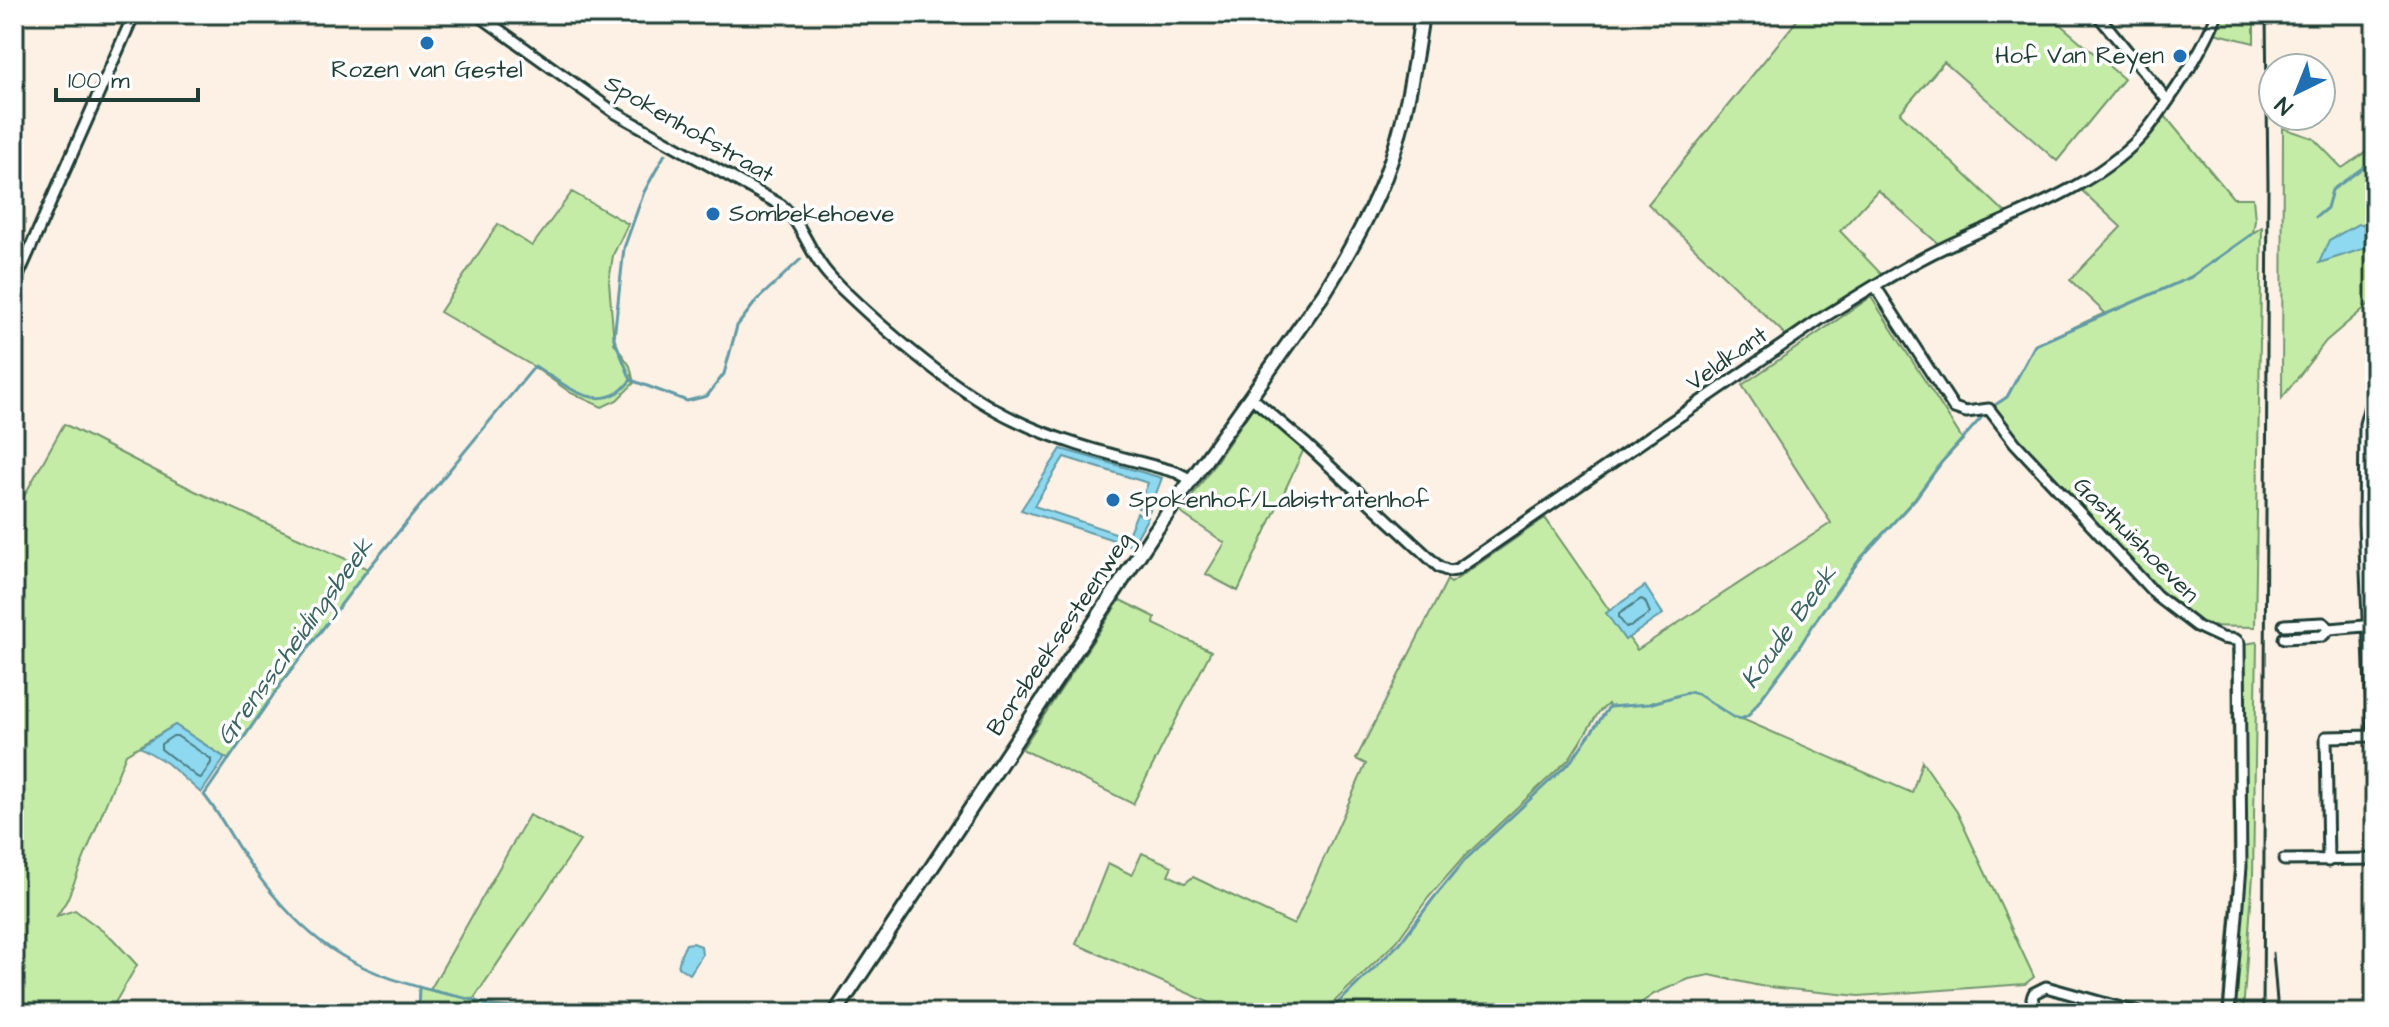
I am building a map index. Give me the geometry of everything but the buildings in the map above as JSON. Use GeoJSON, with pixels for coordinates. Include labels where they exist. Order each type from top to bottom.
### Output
{"type":"FeatureCollection","features":[{"type":"Feature","properties":{"kind":"street"},"geometry":{"type":"LineString","coordinates":[[14,285],[134,14]]}},
{"type":"Feature","properties":{"kind":"street","name":"Spokenhofstraat"},"geometry":{"type":"LineString","coordinates":[[477,14],[614,112],[789,211],[821,266],[839,286],[895,336],[981,400],[1048,435],[1176,472],[1192,480]]}},
{"type":"Feature","properties":{"kind":"street","name":"Borsbeeksesteenweg"},"geometry":{"type":"LineString","coordinates":[[835,1013],[1123,579],[1331,283],[1380,187],[1401,128],[1422,14]]}},
{"type":"Feature","properties":{"kind":"street"},"geometry":{"type":"LineString","coordinates":[[2097,14],[2168,101]]}},
{"type":"Feature","properties":{"kind":"street","name":"Veldkant"},"geometry":{"type":"LineString","coordinates":[[1251,397],[1439,567],[1456,570],[1819,320],[1943,248],[2018,215],[2095,174],[2142,136],[2195,59],[2217,14]]}},
{"type":"Feature","properties":{"kind":"street","name":"Gasthuishoeven"},"geometry":{"type":"LineString","coordinates":[[1875,286],[1954,408],[1966,412],[1989,409],[2015,443],[2157,596],[2196,626],[2239,643],[2241,867],[2229,1013]]}},
{"type":"Feature","properties":{"kind":"street"},"geometry":{"type":"LineString","coordinates":[[2328,861],[2326,737],[2371,736],[2371,625],[2364,524],[2365,424],[2375,400]]}},
{"type":"Feature","properties":{"kind":"street"},"geometry":{"type":"LineString","coordinates":[[2284,625],[2323,623],[2330,629]]}},
{"type":"Feature","properties":{"kind":"street"},"geometry":{"type":"LineString","coordinates":[[2284,638],[2322,636],[2330,629],[2371,625]]}},
{"type":"Feature","properties":{"kind":"street"},"geometry":{"type":"LineString","coordinates":[[2284,860],[2375,859]]}},
{"type":"Feature","properties":{"kind":"street"},"geometry":{"type":"LineString","coordinates":[[2037,1013],[2032,998],[2034,993],[2046,987],[2139,1013]]}},
{"type":"Feature","properties":{"kind":"green space"},"geometry":{"type":"Polygon","coordinates":[[[1802,14],[2048,14],[2124,79],[2057,161],[1944,62],[1900,113],[2011,218],[1943,248],[1878,190],[1840,231],[1886,279],[1791,340],[1648,204],[1802,14]]]}},
{"type":"Feature","properties":{"kind":"green space"},"geometry":{"type":"Polygon","coordinates":[[[2217,14],[2254,14],[2254,43],[2210,32],[2217,14]]]}},
{"type":"Feature","properties":{"kind":"green space"},"geometry":{"type":"Polygon","coordinates":[[[2161,111],[2233,198],[2253,198],[2253,233],[2262,227],[2255,627],[2196,626],[2180,615],[1989,409],[2007,397],[2035,345],[2105,313],[2070,280],[2121,227],[2076,185],[2123,153],[2161,111]]]}},
{"type":"Feature","properties":{"kind":"green space"},"geometry":{"type":"Polygon","coordinates":[[[2283,132],[2313,138],[2342,168],[2375,146],[2375,299],[2326,341],[2282,398],[2283,132]]]}},
{"type":"Feature","properties":{"kind":"green space"},"geometry":{"type":"Polygon","coordinates":[[[572,192],[628,224],[613,255],[609,282],[614,343],[630,366],[634,383],[617,400],[602,407],[571,393],[531,365],[440,312],[498,224],[532,246],[572,192]]]}},
{"type":"Feature","properties":{"kind":"green space"},"geometry":{"type":"Polygon","coordinates":[[[1871,297],[1963,440],[1860,559],[1798,649],[1748,716],[1742,719],[1912,793],[1922,761],[1957,812],[2034,977],[2025,984],[1859,996],[1760,986],[1710,975],[1689,979],[1654,994],[1638,1005],[1634,1013],[1319,1013],[1334,1006],[1400,943],[1466,859],[1571,761],[1609,707],[1608,704],[1599,712],[1569,759],[1464,857],[1428,898],[1397,941],[1334,1002],[1312,1013],[1233,1013],[1076,944],[1108,863],[1132,875],[1142,853],[1172,866],[1168,875],[1185,883],[1193,877],[1294,925],[1366,764],[1356,759],[1447,580],[1451,583],[1545,518],[1637,650],[1831,523],[1742,385],[1871,297]]]}},
{"type":"Feature","properties":{"kind":"green space"},"geometry":{"type":"Polygon","coordinates":[[[1252,409],[1259,409],[1304,449],[1238,591],[1206,574],[1225,543],[1181,513],[1252,409]]]}},
{"type":"Feature","properties":{"kind":"green space"},"geometry":{"type":"Polygon","coordinates":[[[64,424],[195,491],[368,569],[283,681],[229,760],[175,725],[126,754],[67,900],[57,916],[75,910],[112,938],[137,965],[109,1013],[14,1013],[14,514],[64,424]]]}},
{"type":"Feature","properties":{"kind":"green space"},"geometry":{"type":"Polygon","coordinates":[[[1120,600],[1155,617],[1154,624],[1211,651],[1133,804],[1022,749],[1120,600]]]}},
{"type":"Feature","properties":{"kind":"green space"},"geometry":{"type":"Polygon","coordinates":[[[2257,642],[2253,875],[2243,1013],[2222,1013],[2234,866],[2232,646],[2257,642]]]}},
{"type":"Feature","properties":{"kind":"green space"},"geometry":{"type":"Polygon","coordinates":[[[529,815],[580,841],[473,1000],[516,1007],[607,1006],[629,1013],[418,1013],[419,987],[430,990],[529,815]]]}},
{"type":"Feature","properties":{"kind":"water"},"geometry":{"type":"Polygon","coordinates":[[[2358,224],[2375,224],[2375,245],[2319,263],[2329,240],[2358,224]]]}},
{"type":"Feature","properties":{"kind":"water"},"geometry":{"type":"Polygon","coordinates":[[[1061,449],[1162,478],[1149,512],[1138,508],[1148,483],[1064,457],[1034,506],[1127,537],[1137,513],[1148,517],[1132,546],[1021,510],[1061,449]]]}},
{"type":"Feature","properties":{"kind":"water"},"geometry":{"type":"Polygon","coordinates":[[[1645,586],[1663,614],[1625,640],[1606,613],[1645,586]]]}},
{"type":"Feature","properties":{"kind":"water"},"geometry":{"type":"Polygon","coordinates":[[[175,725],[225,758],[201,793],[167,763],[140,747],[175,725]]]}},
{"type":"Feature","properties":{"kind":"water"},"geometry":{"type":"Polygon","coordinates":[[[686,944],[701,946],[702,955],[690,974],[678,967],[686,944]]]}},
{"type":"Feature","properties":{"kind":"waterway"},"geometry":{"type":"LineString","coordinates":[[631,380],[614,338],[624,248],[644,192],[665,154]]}},
{"type":"Feature","properties":{"kind":"waterway","name":"Koude Beek"},"geometry":{"type":"LineString","coordinates":[[2316,217],[2327,208],[2332,190],[2375,159]]}},
{"type":"Feature","properties":{"kind":"waterway","name":"Koude Beek"},"geometry":{"type":"LineString","coordinates":[[1319,1013],[1334,1007],[1400,943],[1466,859],[1571,761],[1609,707],[1649,704],[1690,692],[1733,717],[1741,719],[1748,716],[1860,559],[1915,499],[1941,463],[1989,409],[2007,397],[2035,345],[2191,277],[2252,234]]}},
{"type":"Feature","properties":{"kind":"waterway"},"geometry":{"type":"LineString","coordinates":[[631,380],[687,401],[707,396],[724,374],[737,326],[757,300],[801,259]]}},
{"type":"Feature","properties":{"kind":"waterway","name":"Grensscheidingsbeek"},"geometry":{"type":"LineString","coordinates":[[629,1013],[617,1008],[584,1004],[491,1006],[407,984],[354,962],[331,949],[290,914],[251,866],[204,795],[283,681],[368,569],[535,366],[574,391],[596,398],[617,393],[631,380]]}},
{"type":"Feature","properties":{"kind":"waterway"},"geometry":{"type":"LineString","coordinates":[[418,1013],[419,987]]}},
{"type":"Feature","properties":{"kind":"railway"},"geometry":{"type":"LineString","coordinates":[[2263,1013],[2268,186],[2266,14]]}},
{"type":"Feature","properties":{"kind":"railway"},"geometry":{"type":"LineString","coordinates":[[2273,953],[2278,1013]]}},
{"type":"Feature","properties":{"kind":"place","name":"Rozen van Gestel"},"geometry":{"type":"Point","coordinates":[427,43]}},
{"type":"Feature","properties":{"kind":"place","name":"Hof Van Reyen"},"geometry":{"type":"Point","coordinates":[2180,56]}},
{"type":"Feature","properties":{"kind":"place","name":"Sombekehoeve"},"geometry":{"type":"Point","coordinates":[713,214]}},
{"type":"Feature","properties":{"kind":"place","name":"Spokenhof/Labistratenhof"},"geometry":{"type":"Point","coordinates":[1113,500]}}]}
